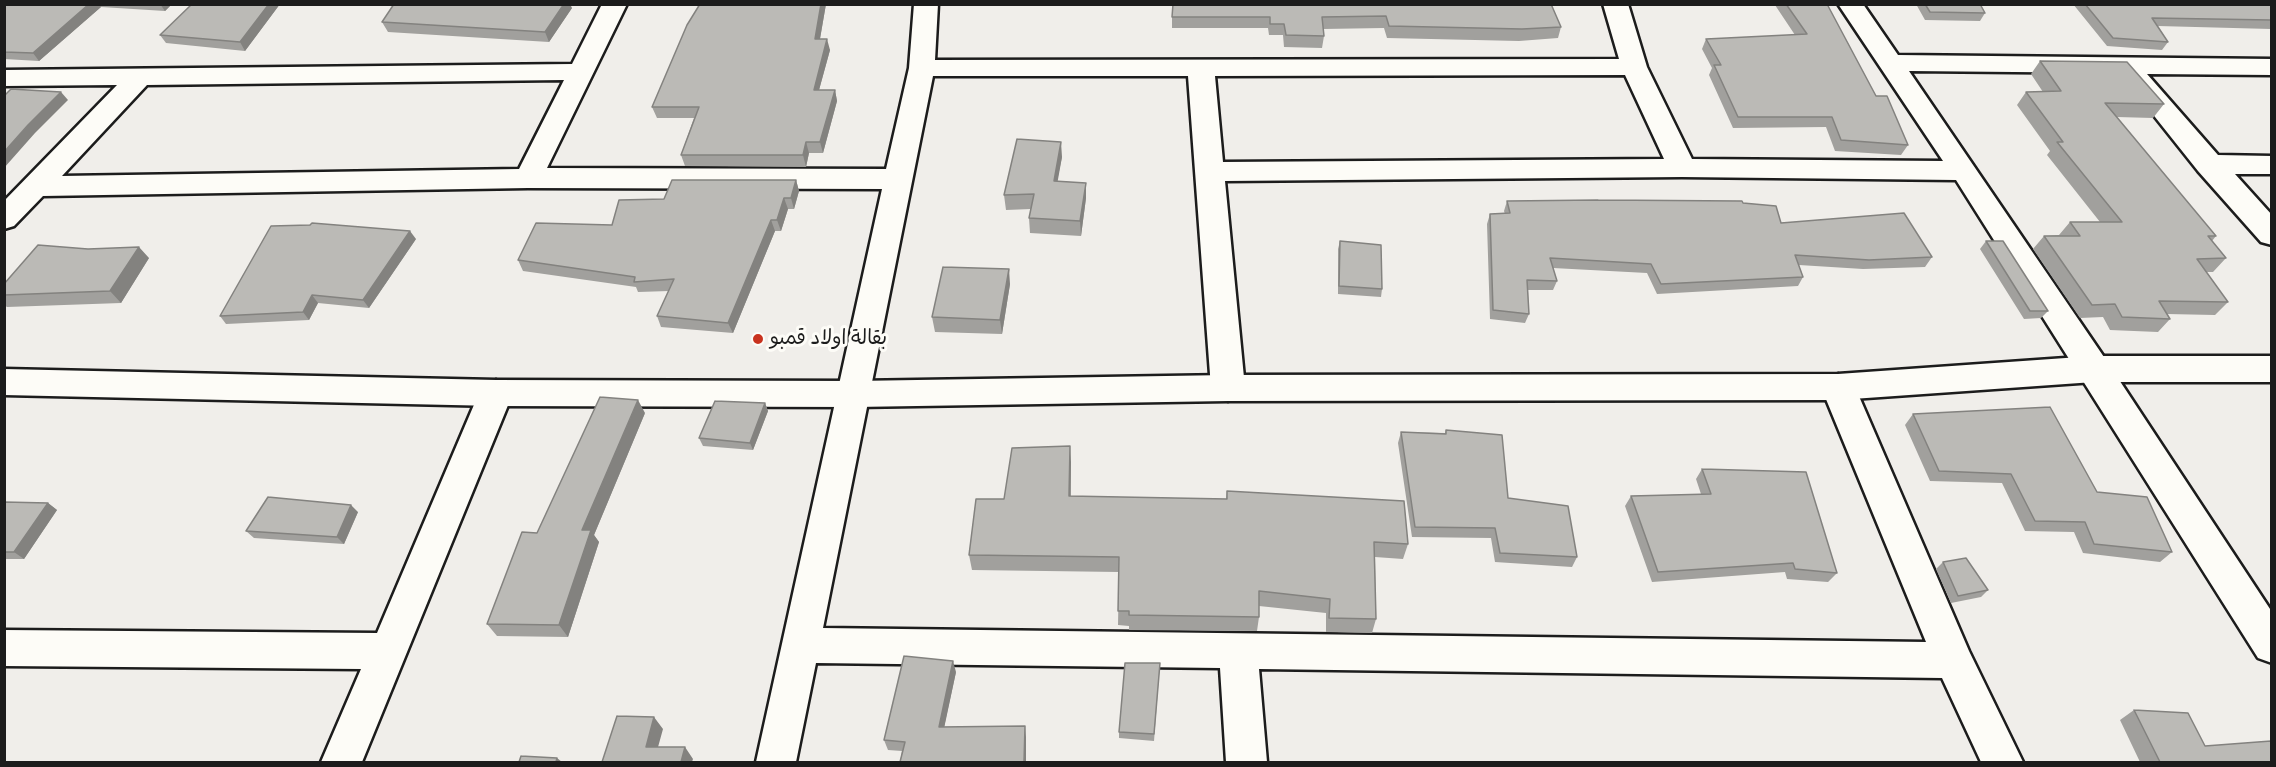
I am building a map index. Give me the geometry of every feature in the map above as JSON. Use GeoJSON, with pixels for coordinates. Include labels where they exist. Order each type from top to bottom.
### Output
{"type":"FeatureCollection","features":[{"type":"Feature","properties":{"kind":"street"},"geometry":{"type":"LineString","coordinates":[[528,178],[615,4]]}},
{"type":"Feature","properties":{"kind":"street"},"geometry":{"type":"LineString","coordinates":[[776,762],[798,645],[855,394],[896,179],[922,68],[926,4]]}},
{"type":"Feature","properties":{"kind":"street"},"geometry":{"type":"LineString","coordinates":[[1615,4],[1634,68],[1682,168]]}},
{"type":"Feature","properties":{"kind":"street"},"geometry":{"type":"LineString","coordinates":[[1850,4],[1964,171],[2268,637]]}},
{"type":"Feature","properties":{"kind":"street"},"geometry":{"type":"LineString","coordinates":[[1890,63],[2271,67]]}},
{"type":"Feature","properties":{"kind":"street"},"geometry":{"type":"LineString","coordinates":[[2124,64],[2271,235]]}},
{"type":"Feature","properties":{"kind":"street"},"geometry":{"type":"LineString","coordinates":[[922,68],[1634,68]]}},
{"type":"Feature","properties":{"kind":"street"},"geometry":{"type":"LineString","coordinates":[[1201,68],[1228,387]]}},
{"type":"Feature","properties":{"kind":"street"},"geometry":{"type":"LineString","coordinates":[[4,78],[138,79],[579,72]]}},
{"type":"Feature","properties":{"kind":"street"},"geometry":{"type":"LineString","coordinates":[[4,219],[138,79]]}},
{"type":"Feature","properties":{"kind":"street"},"geometry":{"type":"LineString","coordinates":[[2208,164],[2271,165]]}},
{"type":"Feature","properties":{"kind":"street"},"geometry":{"type":"LineString","coordinates":[[1210,172],[1682,168],[1964,171]]}},
{"type":"Feature","properties":{"kind":"street"},"geometry":{"type":"LineString","coordinates":[[34,186],[528,178],[896,179]]}},
{"type":"Feature","properties":{"kind":"street"},"geometry":{"type":"LineString","coordinates":[[4,382],[496,393],[855,394],[1228,387],[1838,387],[2094,369],[2271,369]]}},
{"type":"Feature","properties":{"kind":"street"},"geometry":{"type":"LineString","coordinates":[[1838,387],[1953,660],[2002,762]]}},
{"type":"Feature","properties":{"kind":"street"},"geometry":{"type":"LineString","coordinates":[[342,762],[496,393]]}},
{"type":"Feature","properties":{"kind":"street"},"geometry":{"type":"LineString","coordinates":[[798,645],[1953,660]]}},
{"type":"Feature","properties":{"kind":"street"},"geometry":{"type":"LineString","coordinates":[[4,648],[387,651]]}},
{"type":"Feature","properties":{"kind":"street"},"geometry":{"type":"LineString","coordinates":[[1238,650],[1246,762]]}},
{"type":"Feature","properties":{"kind":"building"},"geometry":{"type":"Polygon","coordinates":[[[4,4],[89,4],[33,53],[4,52],[4,4]]]}},
{"type":"Feature","properties":{"kind":"building"},"geometry":{"type":"Polygon","coordinates":[[[192,4],[269,4],[240,42],[160,35],[192,4]]]}},
{"type":"Feature","properties":{"kind":"building"},"geometry":{"type":"Polygon","coordinates":[[[394,4],[564,4],[545,32],[382,22],[394,4]]]}},
{"type":"Feature","properties":{"kind":"building"},"geometry":{"type":"Polygon","coordinates":[[[700,4],[821,4],[815,39],[827,39],[814,90],[835,90],[820,142],[806,142],[803,155],[681,155],[699,107],[652,107],[687,25],[700,4]]]}},
{"type":"Feature","properties":{"kind":"building"},"geometry":{"type":"Polygon","coordinates":[[[1173,4],[1551,4],[1561,27],[1522,29],[1389,26],[1386,16],[1322,17],[1324,36],[1286,35],[1284,24],[1270,24],[1270,17],[1172,17],[1173,4]]]}},
{"type":"Feature","properties":{"kind":"building"},"geometry":{"type":"Polygon","coordinates":[[[1786,4],[1827,4],[1876,96],[1887,96],[1908,145],[1841,140],[1832,117],[1738,117],[1714,65],[1721,65],[1706,39],[1807,34],[1786,4]]]}},
{"type":"Feature","properties":{"kind":"building"},"geometry":{"type":"Polygon","coordinates":[[[1925,4],[1980,4],[1985,13],[1930,12],[1925,4]]]}},
{"type":"Feature","properties":{"kind":"building"},"geometry":{"type":"Polygon","coordinates":[[[2085,4],[2270,4],[2271,20],[2152,18],[2168,42],[2113,38],[2085,4]]]}},
{"type":"Feature","properties":{"kind":"building"},"geometry":{"type":"Polygon","coordinates":[[[2040,61],[2127,62],[2164,104],[2105,103],[2216,236],[2208,236],[2226,258],[2197,259],[2228,302],[2159,301],[2170,319],[2122,317],[2115,304],[2092,305],[2044,236],[2080,236],[2070,222],[2122,222],[2057,142],[2063,142],[2026,92],[2061,91],[2040,61]]]}},
{"type":"Feature","properties":{"kind":"building"},"geometry":{"type":"Polygon","coordinates":[[[11,89],[61,92],[4,152],[4,96],[11,89]]]}},
{"type":"Feature","properties":{"kind":"building"},"geometry":{"type":"Polygon","coordinates":[[[1017,139],[1061,142],[1054,181],[1086,183],[1080,221],[1029,218],[1034,194],[1004,195],[1017,139]]]}},
{"type":"Feature","properties":{"kind":"building"},"geometry":{"type":"Polygon","coordinates":[[[672,180],[796,180],[791,198],[784,198],[777,220],[771,220],[728,323],[657,316],[674,279],[634,282],[635,277],[518,260],[536,223],[612,225],[619,200],[664,199],[672,180]]]}},
{"type":"Feature","properties":{"kind":"building"},"geometry":{"type":"Polygon","coordinates":[[[1507,201],[1742,201],[1743,203],[1776,206],[1781,223],[1904,213],[1932,257],[1869,260],[1795,255],[1803,277],[1661,284],[1651,264],[1550,258],[1557,281],[1527,280],[1529,314],[1493,310],[1490,214],[1510,213],[1507,201]]]}},
{"type":"Feature","properties":{"kind":"building"},"geometry":{"type":"Polygon","coordinates":[[[312,223],[410,231],[363,300],[312,295],[303,312],[220,316],[271,226],[310,225],[312,223]]]}},
{"type":"Feature","properties":{"kind":"building"},"geometry":{"type":"Polygon","coordinates":[[[1340,241],[1381,245],[1382,289],[1339,286],[1340,241]]]}},
{"type":"Feature","properties":{"kind":"building"},"geometry":{"type":"Polygon","coordinates":[[[1986,241],[2003,241],[2048,311],[2030,311],[1986,241]]]}},
{"type":"Feature","properties":{"kind":"building"},"geometry":{"type":"Polygon","coordinates":[[[38,245],[88,249],[139,247],[110,291],[4,295],[4,284],[38,245]]]}},
{"type":"Feature","properties":{"kind":"building"},"geometry":{"type":"Polygon","coordinates":[[[943,267],[1009,269],[1000,320],[932,317],[943,267]]]}},
{"type":"Feature","properties":{"kind":"building"},"geometry":{"type":"Polygon","coordinates":[[[600,397],[638,400],[582,530],[591,530],[559,625],[487,624],[522,532],[537,533],[600,397]]]}},
{"type":"Feature","properties":{"kind":"building"},"geometry":{"type":"Polygon","coordinates":[[[715,401],[765,403],[750,443],[699,438],[715,401]]]}},
{"type":"Feature","properties":{"kind":"building"},"geometry":{"type":"Polygon","coordinates":[[[2050,407],[2097,492],[2147,497],[2172,552],[2094,544],[2085,522],[2035,521],[2011,474],[1939,471],[1913,414],[2050,407]]]}},
{"type":"Feature","properties":{"kind":"building"},"geometry":{"type":"Polygon","coordinates":[[[1446,430],[1502,435],[1508,498],[1568,506],[1577,557],[1500,553],[1495,528],[1415,527],[1401,432],[1446,434],[1446,430]]]}},
{"type":"Feature","properties":{"kind":"building"},"geometry":{"type":"Polygon","coordinates":[[[1070,446],[1069,496],[1227,499],[1227,491],[1404,501],[1408,544],[1374,542],[1376,619],[1329,618],[1330,599],[1259,591],[1259,617],[1129,615],[1129,611],[1118,611],[1119,557],[969,555],[976,499],[1004,499],[1012,448],[1070,446]]]}},
{"type":"Feature","properties":{"kind":"building"},"geometry":{"type":"Polygon","coordinates":[[[1702,469],[1806,472],[1837,573],[1795,569],[1793,563],[1658,572],[1631,496],[1711,494],[1702,469]]]}},
{"type":"Feature","properties":{"kind":"building"},"geometry":{"type":"Polygon","coordinates":[[[268,497],[351,505],[337,537],[246,531],[268,497]]]}},
{"type":"Feature","properties":{"kind":"building"},"geometry":{"type":"Polygon","coordinates":[[[4,502],[48,503],[14,552],[4,552],[4,502]]]}},
{"type":"Feature","properties":{"kind":"building"},"geometry":{"type":"Polygon","coordinates":[[[1966,558],[1988,590],[1958,596],[1943,562],[1966,558]]]}},
{"type":"Feature","properties":{"kind":"building"},"geometry":{"type":"Polygon","coordinates":[[[904,656],[953,661],[939,727],[1025,726],[1024,762],[900,762],[905,742],[884,740],[904,656]]]}},
{"type":"Feature","properties":{"kind":"building"},"geometry":{"type":"Polygon","coordinates":[[[1125,663],[1160,663],[1154,734],[1119,732],[1125,663]]]}},
{"type":"Feature","properties":{"kind":"building"},"geometry":{"type":"Polygon","coordinates":[[[2134,710],[2188,713],[2205,746],[2271,741],[2271,762],[2160,762],[2134,710]]]}},
{"type":"Feature","properties":{"kind":"building"},"geometry":{"type":"Polygon","coordinates":[[[617,716],[654,717],[646,747],[685,747],[681,762],[602,762],[617,716]]]}},
{"type":"Feature","properties":{"kind":"building"},"geometry":{"type":"Polygon","coordinates":[[[521,756],[557,758],[556,762],[519,762],[521,756]]]}},
{"type":"Feature","properties":{"kind":"place","name":"بقالة اولاد قمبو"},"geometry":{"type":"Point","coordinates":[758,339]}}]}
